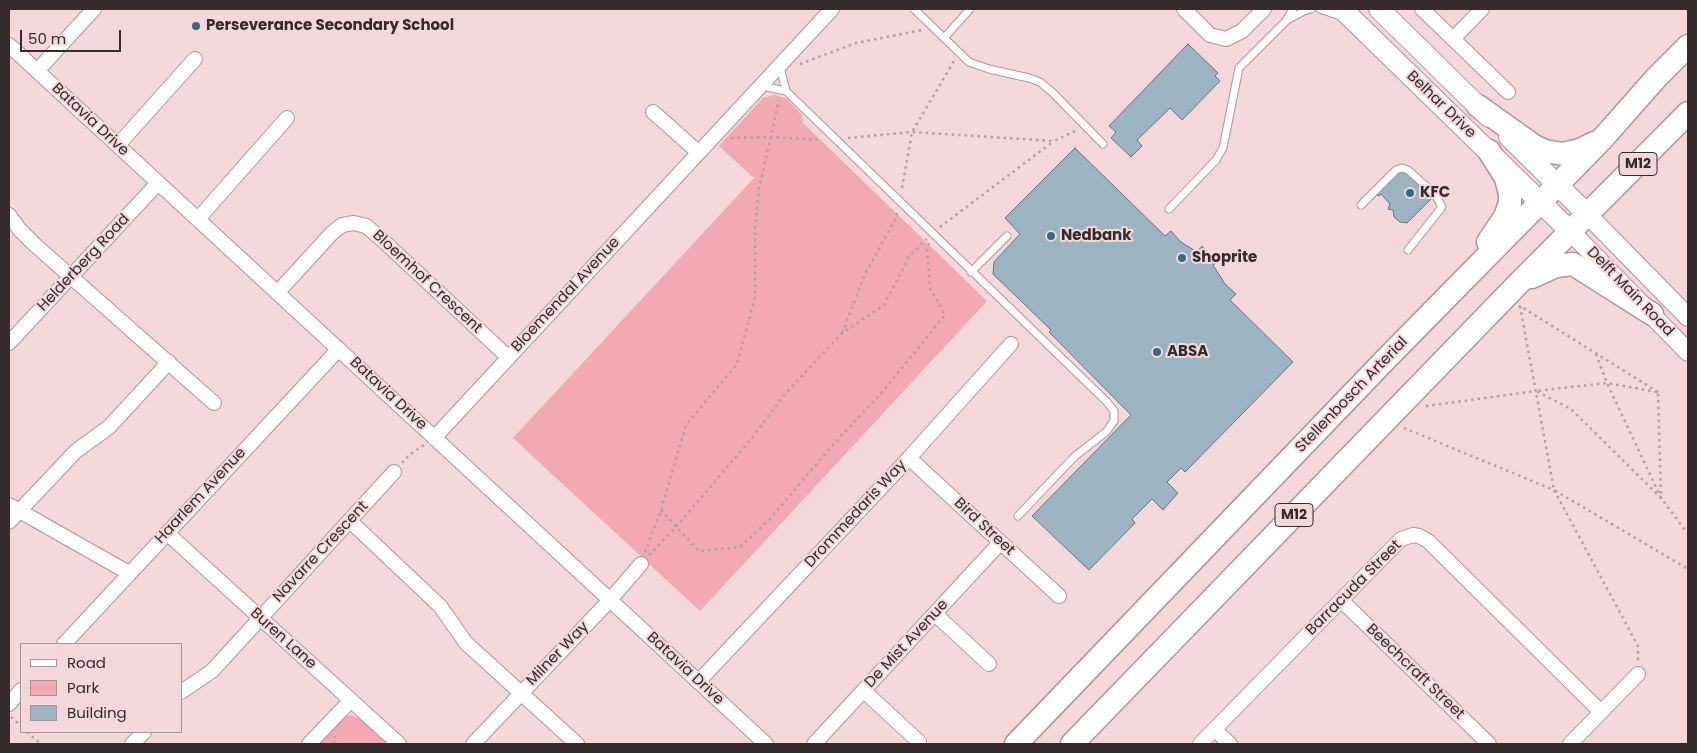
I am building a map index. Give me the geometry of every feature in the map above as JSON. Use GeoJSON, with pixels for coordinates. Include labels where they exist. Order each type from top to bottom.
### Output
{"type":"FeatureCollection","features":[{"type":"Feature","properties":{"kind":"main road","name":"Belhar Drive"},"geometry":{"type":"LineString","coordinates":[[1379,9],[1588,215]]}},
{"type":"Feature","properties":{"kind":"main road","name":"Belhar Drive"},"geometry":{"type":"LineString","coordinates":[[1348,15],[1571,232]]}},
{"type":"Feature","properties":{"kind":"main road","name":"Stellenbosch Arterial"},"geometry":{"type":"LineString","coordinates":[[1016,744],[1386,359],[1558,185],[1603,138],[1657,76],[1688,46]]}},
{"type":"Feature","properties":{"kind":"main road"},"geometry":{"type":"LineString","coordinates":[[1478,106],[1534,146],[1552,153],[1569,153],[1603,138]]}},
{"type":"Feature","properties":{"kind":"main road","name":"M12"},"geometry":{"type":"LineString","coordinates":[[1072,744],[1516,286],[1688,113]]}},
{"type":"Feature","properties":{"kind":"main road"},"geometry":{"type":"LineString","coordinates":[[1451,294],[1500,224],[1510,203],[1508,185],[1489,151]]}},
{"type":"Feature","properties":{"kind":"main road"},"geometry":{"type":"LineString","coordinates":[[1516,286],[1556,266],[1572,264],[1652,314]]}},
{"type":"Feature","properties":{"kind":"street"},"geometry":{"type":"LineString","coordinates":[[37,71],[94,9]]}},
{"type":"Feature","properties":{"kind":"street","name":"Bloemendal Avenue"},"geometry":{"type":"LineString","coordinates":[[434,438],[698,152],[761,86],[781,73],[832,9]]}},
{"type":"Feature","properties":{"kind":"street"},"geometry":{"type":"LineString","coordinates":[[1184,9],[1210,35],[1226,38],[1242,31],[1264,9]]}},
{"type":"Feature","properties":{"kind":"street"},"geometry":{"type":"LineString","coordinates":[[1422,9],[1508,92]]}},
{"type":"Feature","properties":{"kind":"street"},"geometry":{"type":"LineString","coordinates":[[1454,39],[1482,9]]}},
{"type":"Feature","properties":{"kind":"street","name":"Batavia Drive"},"geometry":{"type":"LineString","coordinates":[[9,44],[766,744]]}},
{"type":"Feature","properties":{"kind":"street"},"geometry":{"type":"LineString","coordinates":[[118,145],[195,59]]}},
{"type":"Feature","properties":{"kind":"street"},"geometry":{"type":"LineString","coordinates":[[653,112],[698,152]]}},
{"type":"Feature","properties":{"kind":"street"},"geometry":{"type":"LineString","coordinates":[[198,218],[287,118]]}},
{"type":"Feature","properties":{"kind":"street","name":"Helderberg Road"},"geometry":{"type":"LineString","coordinates":[[9,343],[158,183]]}},
{"type":"Feature","properties":{"kind":"street"},"geometry":{"type":"LineString","coordinates":[[9,215],[29,239],[214,403]]}},
{"type":"Feature","properties":{"kind":"street","name":"Delft Main Road"},"geometry":{"type":"LineString","coordinates":[[1588,215],[1688,317]]}},
{"type":"Feature","properties":{"kind":"street","name":"Bloemhof Crescent"},"geometry":{"type":"LineString","coordinates":[[277,293],[332,233],[342,225],[354,222],[366,226],[378,236],[508,357]]}},
{"type":"Feature","properties":{"kind":"street","name":"Delft Main Road"},"geometry":{"type":"LineString","coordinates":[[1571,232],[1688,352]]}},
{"type":"Feature","properties":{"kind":"street","name":"Drommedaris Way"},"geometry":{"type":"LineString","coordinates":[[698,682],[909,458],[1011,344]]}},
{"type":"Feature","properties":{"kind":"street","name":"Haarlem Avenue"},"geometry":{"type":"LineString","coordinates":[[65,643],[339,349]]}},
{"type":"Feature","properties":{"kind":"street"},"geometry":{"type":"LineString","coordinates":[[9,522],[14,508],[76,451],[109,427],[168,362]]}},
{"type":"Feature","properties":{"kind":"street","name":"Bird Street"},"geometry":{"type":"LineString","coordinates":[[909,458],[1059,596]]}},
{"type":"Feature","properties":{"kind":"street","name":"Navarre Crescent"},"geometry":{"type":"LineString","coordinates":[[182,691],[212,671],[394,472]]}},
{"type":"Feature","properties":{"kind":"street"},"geometry":{"type":"LineString","coordinates":[[14,508],[129,573]]}},
{"type":"Feature","properties":{"kind":"street"},"geometry":{"type":"LineString","coordinates":[[350,521],[440,606],[466,643],[578,744]]}},
{"type":"Feature","properties":{"kind":"street","name":"Buren Lane"},"geometry":{"type":"LineString","coordinates":[[167,533],[399,744]]}},
{"type":"Feature","properties":{"kind":"street","name":"Barracuda Street"},"geometry":{"type":"LineString","coordinates":[[1200,744],[1401,539],[1407,536],[1419,536],[1428,541],[1601,712]]}},
{"type":"Feature","properties":{"kind":"street","name":"De Mist Avenue"},"geometry":{"type":"LineString","coordinates":[[814,744],[1000,543]]}},
{"type":"Feature","properties":{"kind":"street","name":"Milner Way"},"geometry":{"type":"LineString","coordinates":[[473,744],[610,600],[641,564]]}},
{"type":"Feature","properties":{"kind":"street","name":"Beechcraft Street"},"geometry":{"type":"LineString","coordinates":[[1341,600],[1489,744]]}},
{"type":"Feature","properties":{"kind":"street"},"geometry":{"type":"LineString","coordinates":[[935,614],[989,664]]}},
{"type":"Feature","properties":{"kind":"street"},"geometry":{"type":"LineString","coordinates":[[1570,744],[1638,674]]}},
{"type":"Feature","properties":{"kind":"street"},"geometry":{"type":"LineString","coordinates":[[9,704],[20,691]]}},
{"type":"Feature","properties":{"kind":"street"},"geometry":{"type":"LineString","coordinates":[[864,691],[919,742]]}},
{"type":"Feature","properties":{"kind":"street"},"geometry":{"type":"LineString","coordinates":[[309,744],[351,700]]}},
{"type":"Feature","properties":{"kind":"street"},"geometry":{"type":"LineString","coordinates":[[1215,730],[1230,744]]}},
{"type":"Feature","properties":{"kind":"street"},"geometry":{"type":"LineString","coordinates":[[132,744],[143,733]]}},
{"type":"Feature","properties":{"kind":"lane"},"geometry":{"type":"LineString","coordinates":[[914,9],[969,62],[977,66],[1040,82],[1103,144]]}},
{"type":"Feature","properties":{"kind":"lane"},"geometry":{"type":"LineString","coordinates":[[944,38],[970,9]]}},
{"type":"Feature","properties":{"kind":"lane"},"geometry":{"type":"LineString","coordinates":[[1169,210],[1216,160],[1223,148],[1239,68],[1286,21],[1293,9]]}},
{"type":"Feature","properties":{"kind":"lane"},"geometry":{"type":"LineString","coordinates":[[1286,21],[1311,9]]}},
{"type":"Feature","properties":{"kind":"lane"},"geometry":{"type":"LineString","coordinates":[[1320,9],[1348,15]]}},
{"type":"Feature","properties":{"kind":"lane"},"geometry":{"type":"LineString","coordinates":[[781,73],[786,90],[971,272],[1107,402],[1114,411],[1114,421],[1106,432],[1074,457],[1018,516]]}},
{"type":"Feature","properties":{"kind":"lane"},"geometry":{"type":"LineString","coordinates":[[761,86],[786,90]]}},
{"type":"Feature","properties":{"kind":"lane"},"geometry":{"type":"LineString","coordinates":[[1361,206],[1396,170],[1402,168],[1408,170],[1435,194],[1442,207],[1408,250]]}},
{"type":"Feature","properties":{"kind":"lane"},"geometry":{"type":"LineString","coordinates":[[971,272],[1006,236]]}},
{"type":"Feature","properties":{"kind":"path"},"geometry":{"type":"LineString","coordinates":[[781,73],[856,43],[919,32],[930,25]]}},
{"type":"Feature","properties":{"kind":"path"},"geometry":{"type":"LineString","coordinates":[[641,564],[661,510],[686,425],[737,364],[754,297],[755,228],[758,189],[780,98],[786,90]]}},
{"type":"Feature","properties":{"kind":"path"},"geometry":{"type":"LineString","coordinates":[[641,564],[677,526],[747,444],[791,387],[841,334],[884,305],[910,255],[932,234],[1054,141],[1085,126]]}},
{"type":"Feature","properties":{"kind":"path"},"geometry":{"type":"LineString","coordinates":[[718,131],[725,138],[837,140],[912,132],[1054,141]]}},
{"type":"Feature","properties":{"kind":"path"},"geometry":{"type":"LineString","coordinates":[[661,510],[699,551],[740,547],[770,519],[830,448],[884,390],[945,315],[930,288],[927,250],[932,234]]}},
{"type":"Feature","properties":{"kind":"path"},"geometry":{"type":"LineString","coordinates":[[1638,674],[1638,646],[1554,490],[1520,306],[1658,392]]}},
{"type":"Feature","properties":{"kind":"path"},"geometry":{"type":"LineString","coordinates":[[1595,353],[1607,383],[1661,498]]}},
{"type":"Feature","properties":{"kind":"path"},"geometry":{"type":"LineString","coordinates":[[1426,406],[1607,383],[1658,392]]}},
{"type":"Feature","properties":{"kind":"path"},"geometry":{"type":"LineString","coordinates":[[1536,391],[1571,409],[1661,498],[1688,534]]}},
{"type":"Feature","properties":{"kind":"path"},"geometry":{"type":"LineString","coordinates":[[1658,392],[1661,498]]}},
{"type":"Feature","properties":{"kind":"path"},"geometry":{"type":"LineString","coordinates":[[1404,428],[1554,490],[1688,568]]}},
{"type":"Feature","properties":{"kind":"path"},"geometry":{"type":"LineString","coordinates":[[394,472],[409,456],[434,438]]}},
{"type":"Feature","properties":{"kind":"path"},"geometry":{"type":"LineString","coordinates":[[9,716],[20,725]]}},
{"type":"Feature","properties":{"kind":"path"},"geometry":{"type":"LineString","coordinates":[[28,733],[41,744]]}},
{"type":"Feature","properties":{"kind":"green space"},"geometry":{"type":"Polygon","coordinates":[[[774,95],[786,98],[802,115],[803,123],[987,301],[700,611],[513,438],[754,178],[719,146],[763,98],[774,95]]]}},
{"type":"Feature","properties":{"kind":"green space"},"geometry":{"type":"Polygon","coordinates":[[[350,715],[359,718],[387,744],[318,744],[341,719],[350,715]]]}},
{"type":"Feature","properties":{"kind":"building"},"geometry":{"type":"Polygon","coordinates":[[[1188,44],[1218,73],[1215,76],[1220,81],[1182,120],[1170,108],[1137,140],[1142,146],[1131,157],[1111,138],[1116,132],[1109,126],[1188,44]]]}},
{"type":"Feature","properties":{"kind":"building"},"geometry":{"type":"Polygon","coordinates":[[[1075,148],[1165,236],[1171,231],[1181,242],[1197,252],[1202,246],[1218,262],[1213,265],[1225,284],[1236,294],[1230,300],[1293,362],[1185,472],[1181,468],[1167,482],[1178,493],[1163,510],[1152,499],[1132,519],[1135,523],[1089,570],[1032,516],[1131,415],[1049,332],[1051,330],[993,274],[994,262],[1020,234],[1005,218],[1075,148]]]}},
{"type":"Feature","properties":{"kind":"building"},"geometry":{"type":"Polygon","coordinates":[[[1401,172],[1407,174],[1432,198],[1407,223],[1400,222],[1394,217],[1393,210],[1388,209],[1390,204],[1381,194],[1379,196],[1376,195],[1396,174],[1401,172]]]}},
{"type":"Feature","properties":{"kind":"place","name":"Perseverance Secondary School"},"geometry":{"type":"Point","coordinates":[196,26]}},
{"type":"Feature","properties":{"kind":"place","name":"KFC"},"geometry":{"type":"Point","coordinates":[1410,193]}},
{"type":"Feature","properties":{"kind":"place","name":"Nedbank"},"geometry":{"type":"Point","coordinates":[1051,236]}},
{"type":"Feature","properties":{"kind":"place","name":"Shoprite"},"geometry":{"type":"Point","coordinates":[1182,258]}},
{"type":"Feature","properties":{"kind":"place","name":"ABSA"},"geometry":{"type":"Point","coordinates":[1157,352]}}]}
